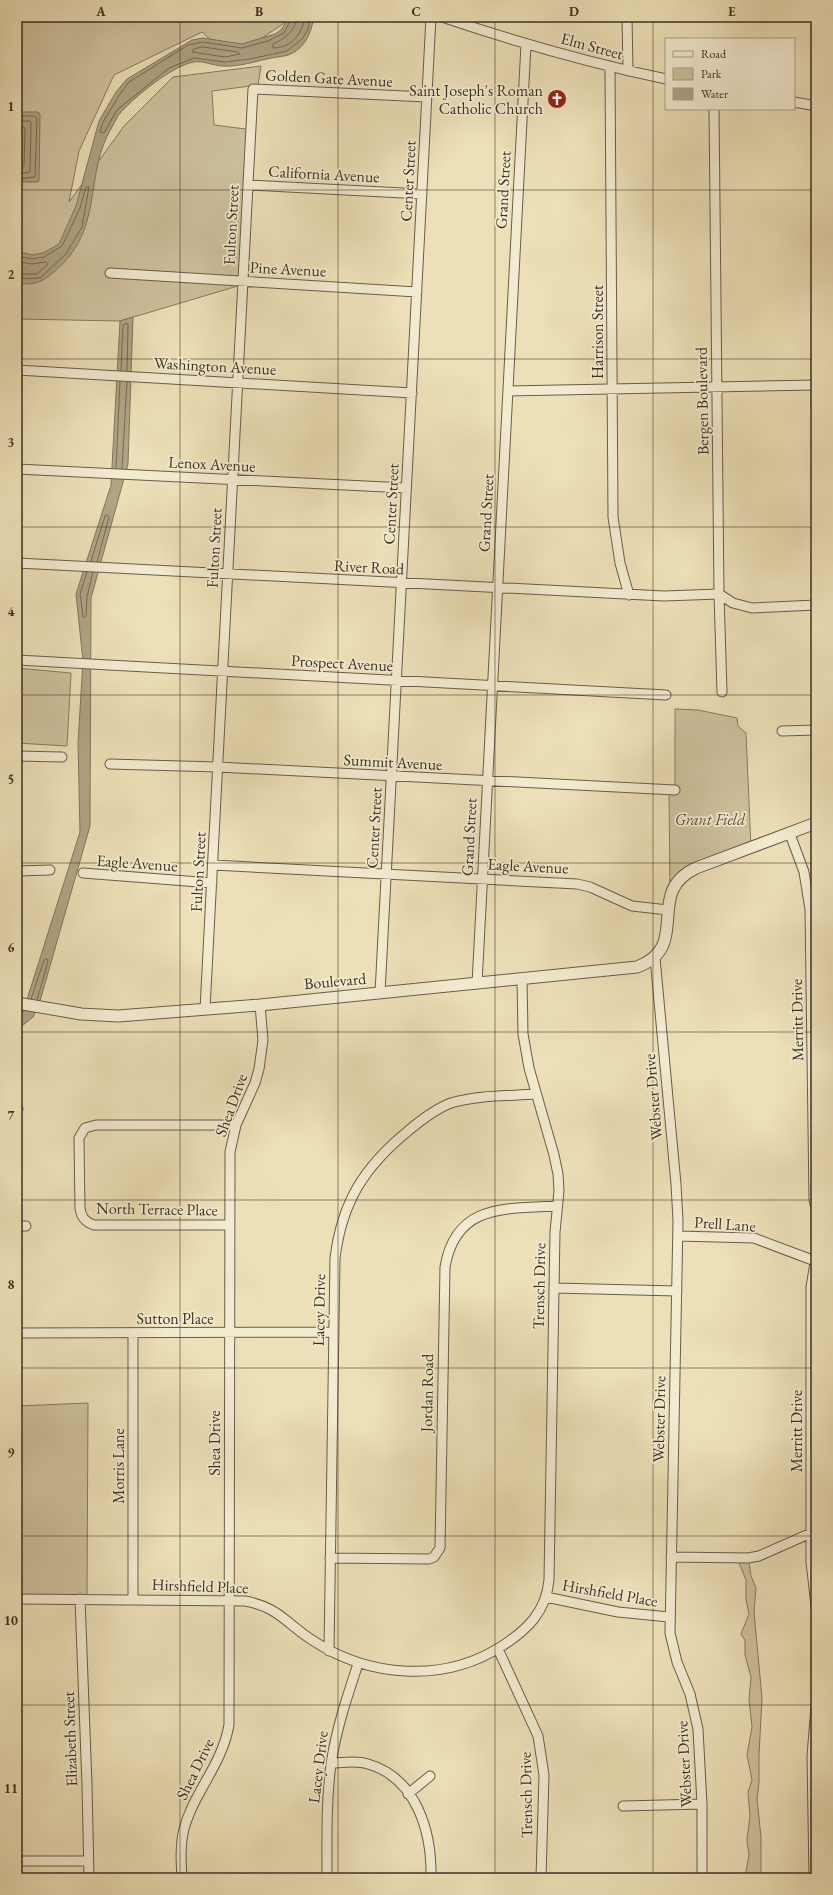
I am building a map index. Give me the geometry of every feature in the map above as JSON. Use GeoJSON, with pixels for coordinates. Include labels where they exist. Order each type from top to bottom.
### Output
{"type":"FeatureCollection","features":[{"type":"Feature","properties":{"kind":"street","name":"Center Street"},"geometry":{"type":"LineString","coordinates":[[380,993],[431,17]]}},
{"type":"Feature","properties":{"kind":"street","name":"Elm Street"},"geometry":{"type":"LineString","coordinates":[[442,17],[526,44],[610,67],[665,79]]}},
{"type":"Feature","properties":{"kind":"street"},"geometry":{"type":"LineString","coordinates":[[627,17],[628,71]]}},
{"type":"Feature","properties":{"kind":"street","name":"Grand Street"},"geometry":{"type":"LineString","coordinates":[[477,984],[526,44]]}},
{"type":"Feature","properties":{"kind":"street","name":"Harrison Street"},"geometry":{"type":"LineString","coordinates":[[610,67],[613,517],[620,563],[629,595]]}},
{"type":"Feature","properties":{"kind":"street","name":"Golden Gate Avenue"},"geometry":{"type":"LineString","coordinates":[[253,89],[427,97]]}},
{"type":"Feature","properties":{"kind":"street","name":"Fulton Street"},"geometry":{"type":"LineString","coordinates":[[206,1009],[253,89]]}},
{"type":"Feature","properties":{"kind":"street"},"geometry":{"type":"LineString","coordinates":[[795,102],[816,106]]}},
{"type":"Feature","properties":{"kind":"street","name":"Bergen Boulevard"},"geometry":{"type":"LineString","coordinates":[[714,110],[716,386],[722,692]]}},
{"type":"Feature","properties":{"kind":"street","name":"California Avenue"},"geometry":{"type":"LineString","coordinates":[[248,185],[422,194]]}},
{"type":"Feature","properties":{"kind":"street","name":"Pine Avenue"},"geometry":{"type":"LineString","coordinates":[[110,273],[417,292]]}},
{"type":"Feature","properties":{"kind":"street","name":"Washington Avenue"},"geometry":{"type":"LineString","coordinates":[[17,370],[412,393]]}},
{"type":"Feature","properties":{"kind":"street"},"geometry":{"type":"LineString","coordinates":[[508,391],[816,385]]}},
{"type":"Feature","properties":{"kind":"street","name":"Lenox Avenue"},"geometry":{"type":"LineString","coordinates":[[17,469],[406,488]]}},
{"type":"Feature","properties":{"kind":"street","name":"River Road"},"geometry":{"type":"LineString","coordinates":[[17,563],[629,595],[664,596],[719,594]]}},
{"type":"Feature","properties":{"kind":"street"},"geometry":{"type":"LineString","coordinates":[[719,594],[733,603],[752,608],[816,605]]}},
{"type":"Feature","properties":{"kind":"street","name":"Prospect Avenue"},"geometry":{"type":"LineString","coordinates":[[17,660],[666,695]]}},
{"type":"Feature","properties":{"kind":"street"},"geometry":{"type":"LineString","coordinates":[[782,731],[816,730]]}},
{"type":"Feature","properties":{"kind":"street"},"geometry":{"type":"LineString","coordinates":[[17,756],[62,756]]}},
{"type":"Feature","properties":{"kind":"street","name":"Summit Avenue"},"geometry":{"type":"LineString","coordinates":[[110,764],[218,767],[487,782],[675,790]]}},
{"type":"Feature","properties":{"kind":"street"},"geometry":{"type":"LineString","coordinates":[[654,958],[663,946],[666,938],[670,892],[680,878],[688,872],[816,823]]}},
{"type":"Feature","properties":{"kind":"street","name":"Merritt Drive"},"geometry":{"type":"LineString","coordinates":[[790,834],[804,872],[810,909],[814,1200],[816,1208]]}},
{"type":"Feature","properties":{"kind":"street","name":"Eagle Avenue"},"geometry":{"type":"LineString","coordinates":[[213,865],[577,884],[590,887],[632,906],[668,910]]}},
{"type":"Feature","properties":{"kind":"street"},"geometry":{"type":"LineString","coordinates":[[17,871],[50,870]]}},
{"type":"Feature","properties":{"kind":"street","name":"Eagle Avenue"},"geometry":{"type":"LineString","coordinates":[[83,873],[212,883]]}},
{"type":"Feature","properties":{"kind":"street","name":"Boulevard"},"geometry":{"type":"LineString","coordinates":[[20,1004],[100,1016],[206,1009],[477,984],[637,967],[646,964],[654,958]]}},
{"type":"Feature","properties":{"kind":"street","name":"Webster Drive"},"geometry":{"type":"LineString","coordinates":[[654,958],[676,1184],[678,1236],[669,1617],[672,1648],[695,1711],[698,1728],[702,1804],[702,1878]]}},
{"type":"Feature","properties":{"kind":"street","name":"Trensch Drive"},"geometry":{"type":"LineString","coordinates":[[522,979],[523,1034],[536,1094],[554,1154],[558,1174],[554,1288],[549,1580],[546,1597]]}},
{"type":"Feature","properties":{"kind":"street","name":"Shea Drive"},"geometry":{"type":"LineString","coordinates":[[182,1878],[181,1845],[184,1829],[189,1816],[222,1753],[229,1725],[230,1152],[236,1125],[255,1082],[259,1069],[263,1040],[260,1004]]}},
{"type":"Feature","properties":{"kind":"street","name":"Lacey Drive"},"geometry":{"type":"LineString","coordinates":[[329,1651],[335,1258],[342,1221],[357,1186],[379,1156],[426,1116],[450,1104],[475,1098],[536,1094]]}},
{"type":"Feature","properties":{"kind":"street","name":"North Terrace Place"},"geometry":{"type":"LineString","coordinates":[[230,1225],[94,1226],[84,1220],[80,1208],[79,1138],[82,1132],[88,1127],[96,1125],[236,1125]]}},
{"type":"Feature","properties":{"kind":"street","name":"Jordan Road"},"geometry":{"type":"LineString","coordinates":[[330,1558],[429,1559],[438,1553],[440,1548],[445,1267],[451,1244],[463,1228],[483,1214],[500,1209],[557,1206]]}},
{"type":"Feature","properties":{"kind":"street","name":"Prell Lane"},"geometry":{"type":"LineString","coordinates":[[678,1236],[754,1238],[815,1259]]}},
{"type":"Feature","properties":{"kind":"street","name":"Merritt Drive"},"geometry":{"type":"LineString","coordinates":[[815,1259],[811,1287],[811,1562],[816,1606]]}},
{"type":"Feature","properties":{"kind":"street"},"geometry":{"type":"LineString","coordinates":[[554,1288],[677,1290]]}},
{"type":"Feature","properties":{"kind":"street","name":"Sutton Place"},"geometry":{"type":"LineString","coordinates":[[17,1333],[334,1332]]}},
{"type":"Feature","properties":{"kind":"street","name":"Morris Lane"},"geometry":{"type":"LineString","coordinates":[[133,1333],[133,1600]]}},
{"type":"Feature","properties":{"kind":"street"},"geometry":{"type":"LineString","coordinates":[[671,1557],[748,1558],[759,1556],[811,1533]]}},
{"type":"Feature","properties":{"kind":"street","name":"Hirshfield Place"},"geometry":{"type":"LineString","coordinates":[[17,1599],[245,1601],[270,1608],[329,1651],[358,1664],[391,1671],[413,1672],[435,1670],[474,1660],[498,1649],[527,1628],[536,1618],[546,1597],[618,1612],[669,1617]]}},
{"type":"Feature","properties":{"kind":"street","name":"Elizabeth Street"},"geometry":{"type":"LineString","coordinates":[[80,1599],[89,1878]]}},
{"type":"Feature","properties":{"kind":"street","name":"Trensch Drive"},"geometry":{"type":"LineString","coordinates":[[498,1649],[538,1736],[544,1774],[541,1878]]}},
{"type":"Feature","properties":{"kind":"street","name":"Lacey Drive"},"geometry":{"type":"LineString","coordinates":[[327,1878],[327,1804],[331,1763],[343,1709],[358,1664]]}},
{"type":"Feature","properties":{"kind":"street"},"geometry":{"type":"LineString","coordinates":[[814,1878],[812,1756],[816,1706]]}},
{"type":"Feature","properties":{"kind":"street"},"geometry":{"type":"LineString","coordinates":[[331,1763],[361,1762],[379,1768],[398,1781],[417,1805],[426,1829],[431,1856],[431,1878]]}},
{"type":"Feature","properties":{"kind":"street"},"geometry":{"type":"LineString","coordinates":[[408,1794],[430,1776]]}},
{"type":"Feature","properties":{"kind":"street"},"geometry":{"type":"LineString","coordinates":[[623,1806],[702,1804]]}},
{"type":"Feature","properties":{"kind":"street"},"geometry":{"type":"LineString","coordinates":[[17,1861],[88,1861]]}},
{"type":"Feature","properties":{"kind":"green space"},"geometry":{"type":"Polygon","coordinates":[[[17,17],[284,17],[283,24],[242,51],[215,44],[202,32],[114,75],[79,151],[69,202],[124,126],[173,77],[261,66],[258,85],[212,91],[214,125],[254,130],[248,283],[120,321],[17,319],[17,17]]]}},
{"type":"Feature","properties":{"kind":"green space"},"geometry":{"type":"Polygon","coordinates":[[[17,668],[71,673],[67,746],[17,743],[17,668]]]}},
{"type":"Feature","properties":{"kind":"green space","name":"Grant Field"},"geometry":{"type":"Polygon","coordinates":[[[675,709],[698,710],[737,718],[738,726],[746,733],[751,848],[696,868],[670,892],[669,789],[675,789],[675,709]]]}},
{"type":"Feature","properties":{"kind":"green space"},"geometry":{"type":"Polygon","coordinates":[[[88,1403],[87,1597],[17,1596],[17,1406],[88,1403]]]}},
{"type":"Feature","properties":{"kind":"green space"},"geometry":{"type":"Polygon","coordinates":[[[752,1558],[749,1563],[751,1576],[756,1588],[754,1612],[762,1698],[759,1783],[757,1799],[761,1837],[761,1878],[745,1877],[749,1855],[747,1840],[750,1816],[748,1792],[752,1780],[747,1755],[752,1727],[749,1700],[751,1677],[745,1655],[745,1640],[741,1634],[749,1614],[746,1599],[746,1580],[738,1560],[752,1558]]]}},
{"type":"Feature","properties":{"kind":"water"},"geometry":{"type":"Polygon","coordinates":[[[289,17],[314,17],[306,40],[299,49],[294,52],[286,56],[234,66],[219,66],[193,62],[184,65],[155,82],[128,105],[117,117],[103,145],[87,220],[81,238],[71,255],[46,278],[29,284],[17,283],[17,251],[32,255],[43,253],[59,244],[76,206],[99,121],[116,92],[127,79],[192,40],[203,38],[242,44],[275,34],[281,30],[289,17]]]}},
{"type":"Feature","properties":{"kind":"water"},"geometry":{"type":"Polygon","coordinates":[[[17,112],[38,112],[40,114],[39,181],[37,182],[17,182],[17,112]]]}},
{"type":"Feature","properties":{"kind":"water"},"geometry":{"type":"Polygon","coordinates":[[[133,317],[128,464],[91,598],[90,826],[40,1001],[33,1017],[17,1030],[17,1014],[23,1012],[80,832],[78,743],[83,661],[76,594],[111,485],[120,321],[133,317]]]}},
{"type":"Feature","properties":{"kind":"place","name":"Saint Joseph's Roman Catholic Church"},"geometry":{"type":"Point","coordinates":[557,99]}}]}
